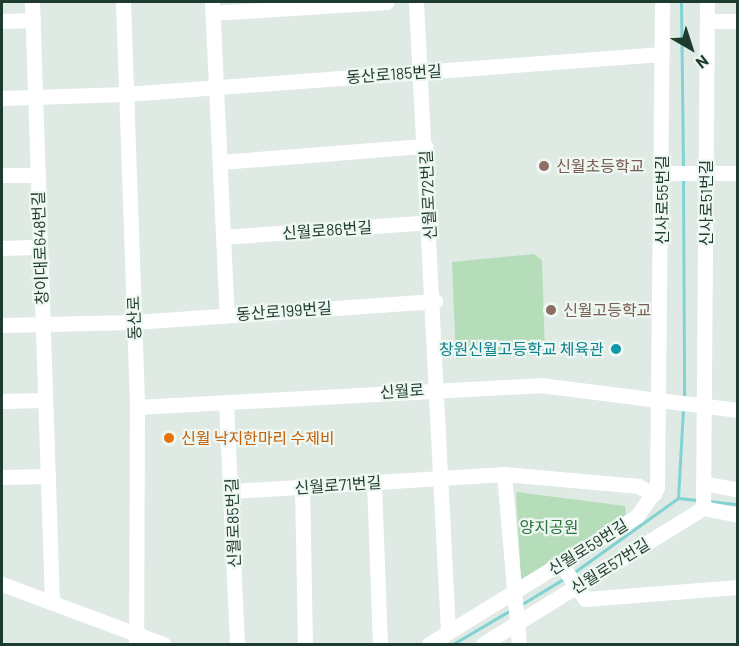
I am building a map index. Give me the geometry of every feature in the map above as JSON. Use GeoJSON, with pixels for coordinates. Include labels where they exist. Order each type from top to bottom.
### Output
{"type":"FeatureCollection","features":[{"type":"Feature","properties":{"kind":"street","name":"창이대로648번길"},"geometry":{"type":"LineString","coordinates":[[32,2],[52,603]]}},
{"type":"Feature","properties":{"kind":"street","name":"동산로"},"geometry":{"type":"LineString","coordinates":[[123,2],[137,407],[136,640]]}},
{"type":"Feature","properties":{"kind":"street"},"geometry":{"type":"LineString","coordinates":[[227,316],[213,7],[387,2]]}},
{"type":"Feature","properties":{"kind":"street","name":"신월로72번길"},"geometry":{"type":"LineString","coordinates":[[416,2],[440,388]]}},
{"type":"Feature","properties":{"kind":"street","name":"신사로55번길"},"geometry":{"type":"LineString","coordinates":[[662,2],[665,173],[664,399]]}},
{"type":"Feature","properties":{"kind":"street","name":"신사로51번길"},"geometry":{"type":"LineString","coordinates":[[700,403],[706,2]]}},
{"type":"Feature","properties":{"kind":"street"},"geometry":{"type":"LineString","coordinates":[[2,21],[33,20]]}},
{"type":"Feature","properties":{"kind":"street"},"geometry":{"type":"LineString","coordinates":[[707,21],[738,21]]}},
{"type":"Feature","properties":{"kind":"street","name":"동산로185번길"},"geometry":{"type":"LineString","coordinates":[[2,98],[126,94],[662,54]]}},
{"type":"Feature","properties":{"kind":"street"},"geometry":{"type":"LineString","coordinates":[[220,162],[425,146]]}},
{"type":"Feature","properties":{"kind":"street"},"geometry":{"type":"LineString","coordinates":[[665,173],[738,173]]}},
{"type":"Feature","properties":{"kind":"street"},"geometry":{"type":"LineString","coordinates":[[2,175],[38,175]]}},
{"type":"Feature","properties":{"kind":"street","name":"신월로86번길"},"geometry":{"type":"LineString","coordinates":[[223,237],[430,222]]}},
{"type":"Feature","properties":{"kind":"street"},"geometry":{"type":"LineString","coordinates":[[2,248],[40,247]]}},
{"type":"Feature","properties":{"kind":"street","name":"동산로199번길"},"geometry":{"type":"LineString","coordinates":[[2,326],[134,322],[435,301]]}},
{"type":"Feature","properties":{"kind":"street","name":"신월로"},"geometry":{"type":"LineString","coordinates":[[137,407],[440,388],[540,385],[700,403]]}},
{"type":"Feature","properties":{"kind":"street"},"geometry":{"type":"LineString","coordinates":[[440,388],[448,632]]}},
{"type":"Feature","properties":{"kind":"street","name":"신월로59번길"},"geometry":{"type":"LineString","coordinates":[[429,645],[514,596],[637,516],[654,494],[662,471],[664,399]]}},
{"type":"Feature","properties":{"kind":"street"},"geometry":{"type":"LineString","coordinates":[[2,401],[45,400]]}},
{"type":"Feature","properties":{"kind":"street","name":"신월로85번길"},"geometry":{"type":"LineString","coordinates":[[226,402],[233,491],[237,645]]}},
{"type":"Feature","properties":{"kind":"street"},"geometry":{"type":"LineString","coordinates":[[703,498],[700,403],[738,410]]}},
{"type":"Feature","properties":{"kind":"street"},"geometry":{"type":"LineString","coordinates":[[443,478],[504,474],[638,486],[654,494]]}},
{"type":"Feature","properties":{"kind":"street"},"geometry":{"type":"LineString","coordinates":[[504,474],[519,645]]}},
{"type":"Feature","properties":{"kind":"street"},"geometry":{"type":"LineString","coordinates":[[2,477],[48,476]]}},
{"type":"Feature","properties":{"kind":"street","name":"신월로71번길"},"geometry":{"type":"LineString","coordinates":[[233,491],[443,478]]}},
{"type":"Feature","properties":{"kind":"street"},"geometry":{"type":"LineString","coordinates":[[374,483],[380,645]]}},
{"type":"Feature","properties":{"kind":"street"},"geometry":{"type":"LineString","coordinates":[[302,487],[305,645]]}},
{"type":"Feature","properties":{"kind":"street"},"geometry":{"type":"LineString","coordinates":[[703,498],[738,490]]}},
{"type":"Feature","properties":{"kind":"street"},"geometry":{"type":"LineString","coordinates":[[703,498],[738,515]]}},
{"type":"Feature","properties":{"kind":"street","name":"신월로57번길"},"geometry":{"type":"LineString","coordinates":[[483,645],[517,620],[703,498]]}},
{"type":"Feature","properties":{"kind":"street"},"geometry":{"type":"LineString","coordinates":[[562,566],[572,586],[585,599],[738,587]]}},
{"type":"Feature","properties":{"kind":"street"},"geometry":{"type":"LineString","coordinates":[[2,584],[136,640],[163,645]]}},
{"type":"Feature","properties":{"kind":"green space"},"geometry":{"type":"Polygon","coordinates":[[[534,254],[542,260],[545,355],[456,359],[452,262],[534,254]]]}},
{"type":"Feature","properties":{"kind":"green space","name":"양지공원"},"geometry":{"type":"Polygon","coordinates":[[[516,492],[625,506],[626,516],[521,580],[516,492]]]}},
{"type":"Feature","properties":{"kind":"waterway"},"geometry":{"type":"LineString","coordinates":[[681,2],[683,168]]}},
{"type":"Feature","properties":{"kind":"waterway"},"geometry":{"type":"LineString","coordinates":[[683,178],[684,399]]}},
{"type":"Feature","properties":{"kind":"waterway"},"geometry":{"type":"LineString","coordinates":[[573,573],[678,498],[683,409]]}},
{"type":"Feature","properties":{"kind":"waterway"},"geometry":{"type":"LineString","coordinates":[[678,498],[697,500]]}},
{"type":"Feature","properties":{"kind":"waterway"},"geometry":{"type":"LineString","coordinates":[[707,501],[738,504]]}},
{"type":"Feature","properties":{"kind":"waterway"},"geometry":{"type":"LineString","coordinates":[[522,604],[565,578]]}},
{"type":"Feature","properties":{"kind":"waterway"},"geometry":{"type":"LineString","coordinates":[[453,644],[511,610]]}},
{"type":"Feature","properties":{"kind":"place","name":"신월초등학교"},"geometry":{"type":"Point","coordinates":[544,166]}},
{"type":"Feature","properties":{"kind":"place","name":"신월고등학교"},"geometry":{"type":"Point","coordinates":[551,310]}},
{"type":"Feature","properties":{"kind":"place","name":"창원신월고등학교 체육관"},"geometry":{"type":"Point","coordinates":[616,349]}},
{"type":"Feature","properties":{"kind":"place","name":"신월 낙지한마리 수제비"},"geometry":{"type":"Point","coordinates":[169,438]}}]}
